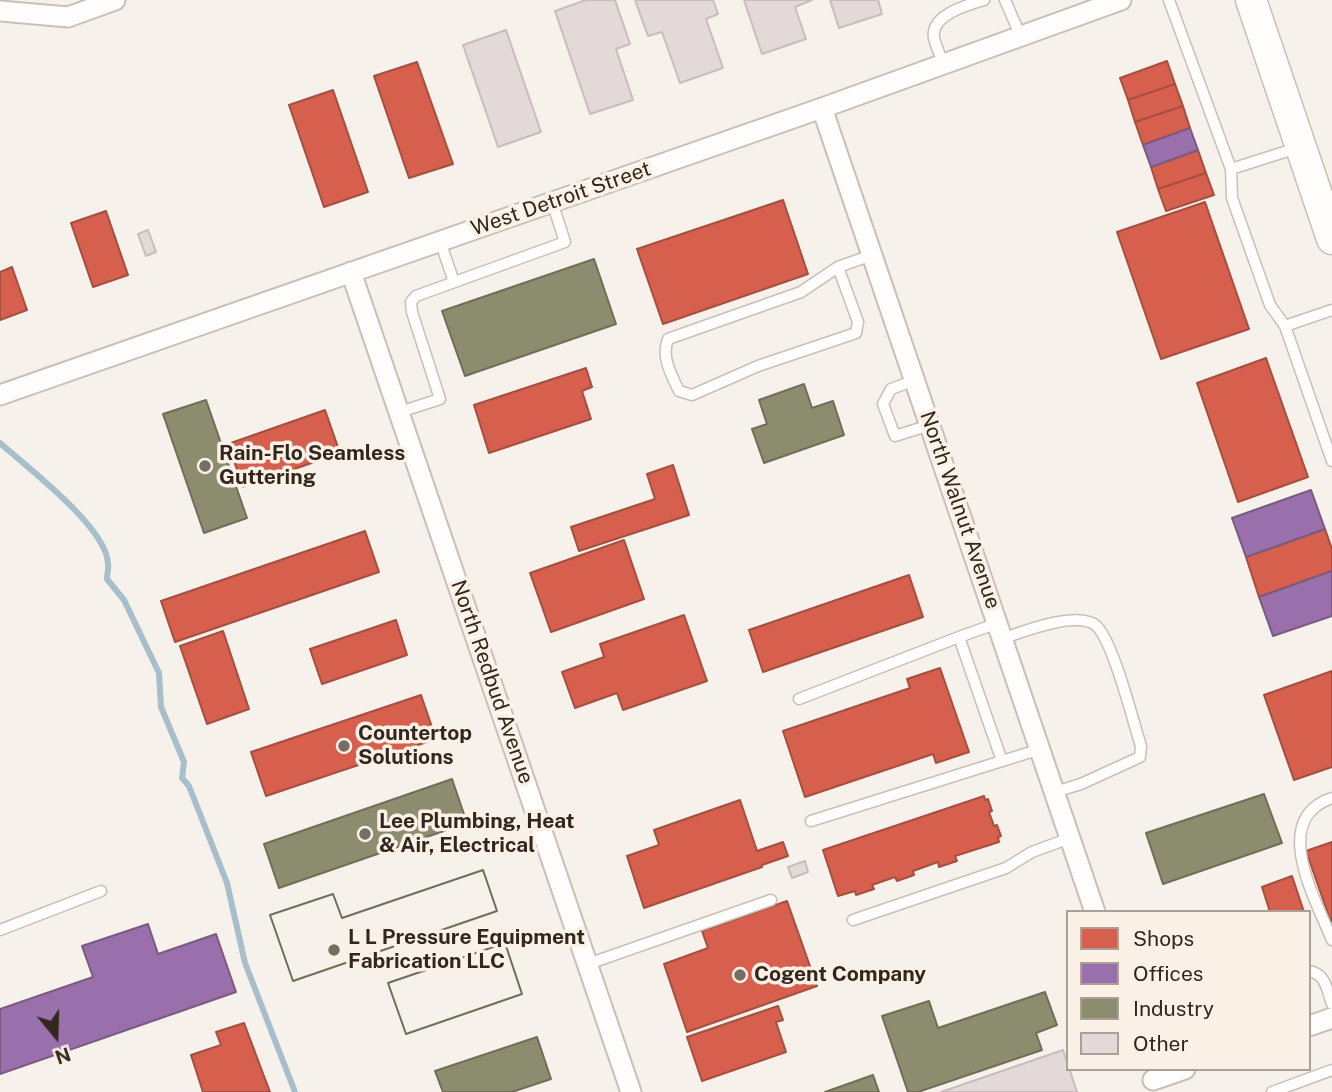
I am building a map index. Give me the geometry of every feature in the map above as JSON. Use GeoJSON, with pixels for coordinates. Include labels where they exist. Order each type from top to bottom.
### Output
{"type":"FeatureCollection","features":[{"type":"Feature","properties":{"kind":"main road"},"geometry":{"type":"LineString","coordinates":[[1251,0],[1301,146],[1325,197],[1332,239]]}},
{"type":"Feature","properties":{"kind":"street"},"geometry":{"type":"LineString","coordinates":[[0,11],[68,17],[115,0]]}},
{"type":"Feature","properties":{"kind":"street","name":"West Detroit Street"},"geometry":{"type":"LineString","coordinates":[[0,395],[822,108],[1121,0]]}},
{"type":"Feature","properties":{"kind":"street","name":"North Walnut Avenue"},"geometry":{"type":"LineString","coordinates":[[822,108],[1094,910]]}},
{"type":"Feature","properties":{"kind":"street","name":"North Redbud Avenue"},"geometry":{"type":"LineString","coordinates":[[351,272],[632,1092]]}},
{"type":"Feature","properties":{"kind":"street"},"geometry":{"type":"LineString","coordinates":[[1311,1025],[1332,1018]]}},
{"type":"Feature","properties":{"kind":"street"},"geometry":{"type":"LineString","coordinates":[[1154,1080],[1179,1071]]}},
{"type":"Feature","properties":{"kind":"lane"},"geometry":{"type":"LineString","coordinates":[[944,65],[933,36],[939,21],[962,7],[984,0]]}},
{"type":"Feature","properties":{"kind":"lane"},"geometry":{"type":"LineString","coordinates":[[1005,0],[1021,37]]}},
{"type":"Feature","properties":{"kind":"lane"},"geometry":{"type":"LineString","coordinates":[[1169,0],[1231,169],[1232,198],[1270,305],[1285,326],[1332,461]]}},
{"type":"Feature","properties":{"kind":"lane"},"geometry":{"type":"LineString","coordinates":[[1231,169],[1301,146]]}},
{"type":"Feature","properties":{"kind":"lane"},"geometry":{"type":"LineString","coordinates":[[400,412],[440,398],[411,302],[416,296],[565,242],[552,202]]}},
{"type":"Feature","properties":{"kind":"lane"},"geometry":{"type":"LineString","coordinates":[[440,241],[454,282]]}},
{"type":"Feature","properties":{"kind":"lane"},"geometry":{"type":"LineString","coordinates":[[838,267],[858,323],[856,332],[758,366],[692,395],[679,391],[666,363],[665,347],[668,339],[801,292],[838,267],[873,254]]}},
{"type":"Feature","properties":{"kind":"lane"},"geometry":{"type":"LineString","coordinates":[[1285,326],[1332,310]]}},
{"type":"Feature","properties":{"kind":"lane"},"geometry":{"type":"LineString","coordinates":[[915,380],[891,389],[883,404],[895,436],[930,425]]}},
{"type":"Feature","properties":{"kind":"lane"},"geometry":{"type":"LineString","coordinates":[[799,699],[959,637],[1072,620],[1093,623],[1102,631],[1119,676],[1140,746],[1140,757],[1081,784],[1055,792]]}},
{"type":"Feature","properties":{"kind":"lane"},"geometry":{"type":"LineString","coordinates":[[959,637],[1002,761]]}},
{"type":"Feature","properties":{"kind":"lane"},"geometry":{"type":"LineString","coordinates":[[811,821],[1041,749]]}},
{"type":"Feature","properties":{"kind":"lane"},"geometry":{"type":"LineString","coordinates":[[1332,798],[1320,802],[1307,813],[1299,839],[1302,863],[1332,940]]}},
{"type":"Feature","properties":{"kind":"lane"},"geometry":{"type":"LineString","coordinates":[[853,920],[1006,868],[1032,852],[1070,838]]}},
{"type":"Feature","properties":{"kind":"lane"},"geometry":{"type":"LineString","coordinates":[[0,930],[101,891]]}},
{"type":"Feature","properties":{"kind":"lane"},"geometry":{"type":"LineString","coordinates":[[588,964],[771,900]]}},
{"type":"Feature","properties":{"kind":"lane"},"geometry":{"type":"LineString","coordinates":[[1311,971],[1323,977],[1332,1004]]}},
{"type":"Feature","properties":{"kind":"lane"},"geometry":{"type":"LineString","coordinates":[[1272,1092],[1332,1070]]}},
{"type":"Feature","properties":{"kind":"building: Shops"},"geometry":{"type":"Polygon","coordinates":[[[1167,61],[1175,84],[1128,100],[1120,78],[1167,61]]]}},
{"type":"Feature","properties":{"kind":"building: Shops"},"geometry":{"type":"Polygon","coordinates":[[[417,62],[453,164],[409,178],[374,76],[417,62]]]}},
{"type":"Feature","properties":{"kind":"building: Shops"},"geometry":{"type":"Polygon","coordinates":[[[1175,84],[1183,106],[1135,122],[1128,100],[1175,84]]]}},
{"type":"Feature","properties":{"kind":"building: Shops"},"geometry":{"type":"Polygon","coordinates":[[[333,90],[368,192],[324,207],[289,105],[333,90]]]}},
{"type":"Feature","properties":{"kind":"building: Shops"},"geometry":{"type":"Polygon","coordinates":[[[1183,106],[1190,128],[1143,145],[1135,122],[1183,106]]]}},
{"type":"Feature","properties":{"kind":"building: Shops"},"geometry":{"type":"Polygon","coordinates":[[[1198,150],[1206,173],[1158,189],[1151,167],[1198,150]]]}},
{"type":"Feature","properties":{"kind":"building: Shops"},"geometry":{"type":"Polygon","coordinates":[[[1206,173],[1214,195],[1166,211],[1158,189],[1206,173]]]}},
{"type":"Feature","properties":{"kind":"building: Shops"},"geometry":{"type":"Polygon","coordinates":[[[783,200],[808,274],[663,324],[637,249],[783,200]]]}},
{"type":"Feature","properties":{"kind":"building: Shops"},"geometry":{"type":"Polygon","coordinates":[[[1205,202],[1249,329],[1161,359],[1117,232],[1205,202]]]}},
{"type":"Feature","properties":{"kind":"building: Shops"},"geometry":{"type":"Polygon","coordinates":[[[106,211],[128,275],[93,287],[71,223],[106,211]]]}},
{"type":"Feature","properties":{"kind":"building: Shops"},"geometry":{"type":"Polygon","coordinates":[[[12,267],[27,310],[0,320],[0,272],[12,267]]]}},
{"type":"Feature","properties":{"kind":"building: Shops"},"geometry":{"type":"Polygon","coordinates":[[[1266,358],[1308,477],[1238,502],[1197,383],[1266,358]]]}},
{"type":"Feature","properties":{"kind":"building: Shops"},"geometry":{"type":"Polygon","coordinates":[[[586,368],[592,387],[582,391],[591,419],[489,453],[474,405],[586,368]]]}},
{"type":"Feature","properties":{"kind":"building: Shops"},"geometry":{"type":"Polygon","coordinates":[[[325,410],[340,453],[243,487],[228,444],[325,410]]]}},
{"type":"Feature","properties":{"kind":"building: Shops"},"geometry":{"type":"Polygon","coordinates":[[[673,465],[689,515],[579,551],[571,527],[655,499],[647,474],[673,465]]]}},
{"type":"Feature","properties":{"kind":"building: Shops"},"geometry":{"type":"Polygon","coordinates":[[[1325,529],[1332,549],[1332,571],[1259,597],[1246,557],[1325,529]]]}},
{"type":"Feature","properties":{"kind":"building: Shops"},"geometry":{"type":"Polygon","coordinates":[[[365,531],[379,572],[175,642],[161,601],[365,531]]]}},
{"type":"Feature","properties":{"kind":"building: Shops"},"geometry":{"type":"Polygon","coordinates":[[[624,540],[644,599],[551,632],[530,573],[624,540]]]}},
{"type":"Feature","properties":{"kind":"building: Shops"},"geometry":{"type":"Polygon","coordinates":[[[909,575],[923,617],[763,672],[749,630],[909,575]]]}},
{"type":"Feature","properties":{"kind":"building: Shops"},"geometry":{"type":"Polygon","coordinates":[[[684,615],[707,681],[623,710],[617,693],[575,708],[562,672],[604,657],[600,644],[684,615]]]}},
{"type":"Feature","properties":{"kind":"building: Shops"},"geometry":{"type":"Polygon","coordinates":[[[396,620],[407,655],[322,684],[310,649],[396,620]]]}},
{"type":"Feature","properties":{"kind":"building: Shops"},"geometry":{"type":"Polygon","coordinates":[[[223,631],[249,709],[207,724],[180,646],[223,631]]]}},
{"type":"Feature","properties":{"kind":"building: Shops"},"geometry":{"type":"Polygon","coordinates":[[[940,668],[969,752],[936,763],[933,754],[805,797],[783,731],[910,688],[907,679],[940,668]]]}},
{"type":"Feature","properties":{"kind":"building: Shops"},"geometry":{"type":"Polygon","coordinates":[[[1332,671],[1332,767],[1294,780],[1264,695],[1332,671]]]}},
{"type":"Feature","properties":{"kind":"building: Shops","name":"Countertop Solutions"},"geometry":{"type":"Polygon","coordinates":[[[421,695],[436,739],[266,796],[251,752],[421,695]]]}},
{"type":"Feature","properties":{"kind":"building: Shops"},"geometry":{"type":"Polygon","coordinates":[[[984,796],[985,800],[988,799],[992,811],[989,812],[994,826],[997,825],[1001,836],[998,837],[999,842],[955,856],[957,861],[939,867],[938,862],[913,871],[914,875],[897,881],[895,877],[872,885],[874,889],[856,895],[855,891],[838,896],[823,850],[984,796]]]}},
{"type":"Feature","properties":{"kind":"building: Shops"},"geometry":{"type":"Polygon","coordinates":[[[740,800],[757,851],[783,842],[788,856],[644,908],[627,856],[659,845],[654,830],[740,800]]]}},
{"type":"Feature","properties":{"kind":"building: Shops"},"geometry":{"type":"Polygon","coordinates":[[[1332,842],[1332,925],[1306,851],[1332,842]]]}},
{"type":"Feature","properties":{"kind":"building: Shops"},"geometry":{"type":"Polygon","coordinates":[[[1292,876],[1303,910],[1269,910],[1262,887],[1292,876]]]}},
{"type":"Feature","properties":{"kind":"building: Shops","name":"Cogent Company"},"geometry":{"type":"Polygon","coordinates":[[[787,901],[817,986],[687,1032],[664,964],[708,948],[702,931],[787,901]]]}},
{"type":"Feature","properties":{"kind":"building: Shops"},"geometry":{"type":"Polygon","coordinates":[[[778,1006],[783,1020],[776,1022],[786,1052],[702,1081],[687,1037],[778,1006]]]}},
{"type":"Feature","properties":{"kind":"building: Shops"},"geometry":{"type":"Polygon","coordinates":[[[244,1023],[270,1092],[203,1092],[191,1055],[221,1045],[216,1032],[244,1023]]]}},
{"type":"Feature","properties":{"kind":"building: Offices"},"geometry":{"type":"Polygon","coordinates":[[[1190,128],[1198,150],[1151,167],[1143,145],[1190,128]]]}},
{"type":"Feature","properties":{"kind":"building: Offices"},"geometry":{"type":"Polygon","coordinates":[[[1311,490],[1325,529],[1246,557],[1232,518],[1311,490]]]}},
{"type":"Feature","properties":{"kind":"building: Offices"},"geometry":{"type":"Polygon","coordinates":[[[1332,571],[1332,616],[1273,636],[1259,597],[1332,571]]]}},
{"type":"Feature","properties":{"kind":"building: Offices"},"geometry":{"type":"Polygon","coordinates":[[[148,924],[158,954],[216,934],[236,992],[0,1074],[0,1009],[93,977],[82,946],[148,924]]]}},
{"type":"Feature","properties":{"kind":"building: Industry"},"geometry":{"type":"Polygon","coordinates":[[[594,259],[616,324],[465,376],[442,311],[594,259]]]}},
{"type":"Feature","properties":{"kind":"building: Industry"},"geometry":{"type":"Polygon","coordinates":[[[804,384],[812,408],[833,401],[844,435],[764,463],[752,429],[767,424],[759,400],[804,384]]]}},
{"type":"Feature","properties":{"kind":"building: Industry","name":"Rain-Flo Seamless Guttering"},"geometry":{"type":"Polygon","coordinates":[[[206,400],[247,518],[204,533],[163,414],[206,400]]]}},
{"type":"Feature","properties":{"kind":"building: Industry","name":"Lee Plumbing, Heat & Air, Electrical"},"geometry":{"type":"Polygon","coordinates":[[[452,779],[467,823],[279,888],[264,844],[452,779]]]}},
{"type":"Feature","properties":{"kind":"building: Industry"},"geometry":{"type":"Polygon","coordinates":[[[1264,794],[1282,843],[1163,884],[1146,833],[1264,794]]]}},
{"type":"Feature","properties":{"kind":"building: Industry","name":"L L Pressure Equipment Fabrication LLC"},"geometry":{"type":"Polygon","coordinates":[[[483,870],[497,911],[293,981],[270,915],[333,894],[342,918],[483,870]]]}},
{"type":"Feature","properties":{"kind":"building: Industry","name":"L L Pressure Equipment Fabrication LLC"},"geometry":{"type":"Polygon","coordinates":[[[483,870],[497,911],[293,981],[270,915],[333,894],[342,918],[483,870]]]}},
{"type":"Feature","properties":{"kind":"building: Industry","name":"L L Pressure Equipment Fabrication LLC"},"geometry":{"type":"Polygon","coordinates":[[[505,943],[522,994],[406,1034],[388,983],[505,943]]]}},
{"type":"Feature","properties":{"kind":"building: Industry","name":"L L Pressure Equipment Fabrication LLC"},"geometry":{"type":"Polygon","coordinates":[[[505,943],[522,994],[406,1034],[388,983],[505,943]]]}},
{"type":"Feature","properties":{"kind":"building: Industry"},"geometry":{"type":"Polygon","coordinates":[[[1045,992],[1057,1025],[1036,1033],[1042,1050],[918,1092],[908,1092],[882,1016],[929,1001],[938,1028],[1045,992]]]}},
{"type":"Feature","properties":{"kind":"building: Industry"},"geometry":{"type":"Polygon","coordinates":[[[537,1037],[551,1079],[512,1092],[443,1092],[435,1071],[537,1037]]]}},
{"type":"Feature","properties":{"kind":"building: Industry"},"geometry":{"type":"Polygon","coordinates":[[[873,1075],[879,1092],[825,1092],[873,1075]]]}},
{"type":"Feature","properties":{"kind":"building: Other"},"geometry":{"type":"Polygon","coordinates":[[[586,0],[615,0],[630,44],[616,49],[633,100],[590,114],[555,11],[586,0]]]}},
{"type":"Feature","properties":{"kind":"building: Other"},"geometry":{"type":"Polygon","coordinates":[[[635,0],[713,0],[718,14],[706,19],[723,68],[680,83],[662,32],[648,36],[635,0]]]}},
{"type":"Feature","properties":{"kind":"building: Other"},"geometry":{"type":"Polygon","coordinates":[[[744,0],[812,0],[795,7],[806,39],[762,54],[744,0]]]}},
{"type":"Feature","properties":{"kind":"building: Other"},"geometry":{"type":"Polygon","coordinates":[[[830,0],[878,0],[882,14],[839,28],[830,0]]]}},
{"type":"Feature","properties":{"kind":"building: Other"},"geometry":{"type":"Polygon","coordinates":[[[506,30],[541,132],[498,147],[463,45],[506,30]]]}},
{"type":"Feature","properties":{"kind":"building: Other"},"geometry":{"type":"Polygon","coordinates":[[[148,230],[156,252],[146,256],[138,234],[148,230]]]}},
{"type":"Feature","properties":{"kind":"building: Other"},"geometry":{"type":"Polygon","coordinates":[[[805,861],[808,872],[792,878],[788,867],[805,861]]]}},
{"type":"Feature","properties":{"kind":"building: Other"},"geometry":{"type":"Polygon","coordinates":[[[1063,1050],[1066,1071],[1070,1071],[1077,1092],[941,1092],[1063,1050]]]}},
{"type":"Feature","properties":{"kind":"waterway"},"geometry":{"type":"LineString","coordinates":[[0,443],[63,498],[94,532],[104,548],[108,565],[107,579],[124,600],[159,673],[161,707],[184,762],[182,778],[189,786],[227,883],[245,963],[295,1092]]}},
{"type":"Feature","properties":{"kind":"place","name":"Rain-Flo Seamless Guttering"},"geometry":{"type":"Point","coordinates":[205,466]}},
{"type":"Feature","properties":{"kind":"place","name":"Countertop Solutions"},"geometry":{"type":"Point","coordinates":[344,746]}},
{"type":"Feature","properties":{"kind":"place","name":"Lee Plumbing, Heat & Air, Electrical"},"geometry":{"type":"Point","coordinates":[365,834]}},
{"type":"Feature","properties":{"kind":"place","name":"L L Pressure Equipment Fabrication LLC"},"geometry":{"type":"Point","coordinates":[334,950]}},
{"type":"Feature","properties":{"kind":"place","name":"Cogent Company"},"geometry":{"type":"Point","coordinates":[740,975]}}]}
